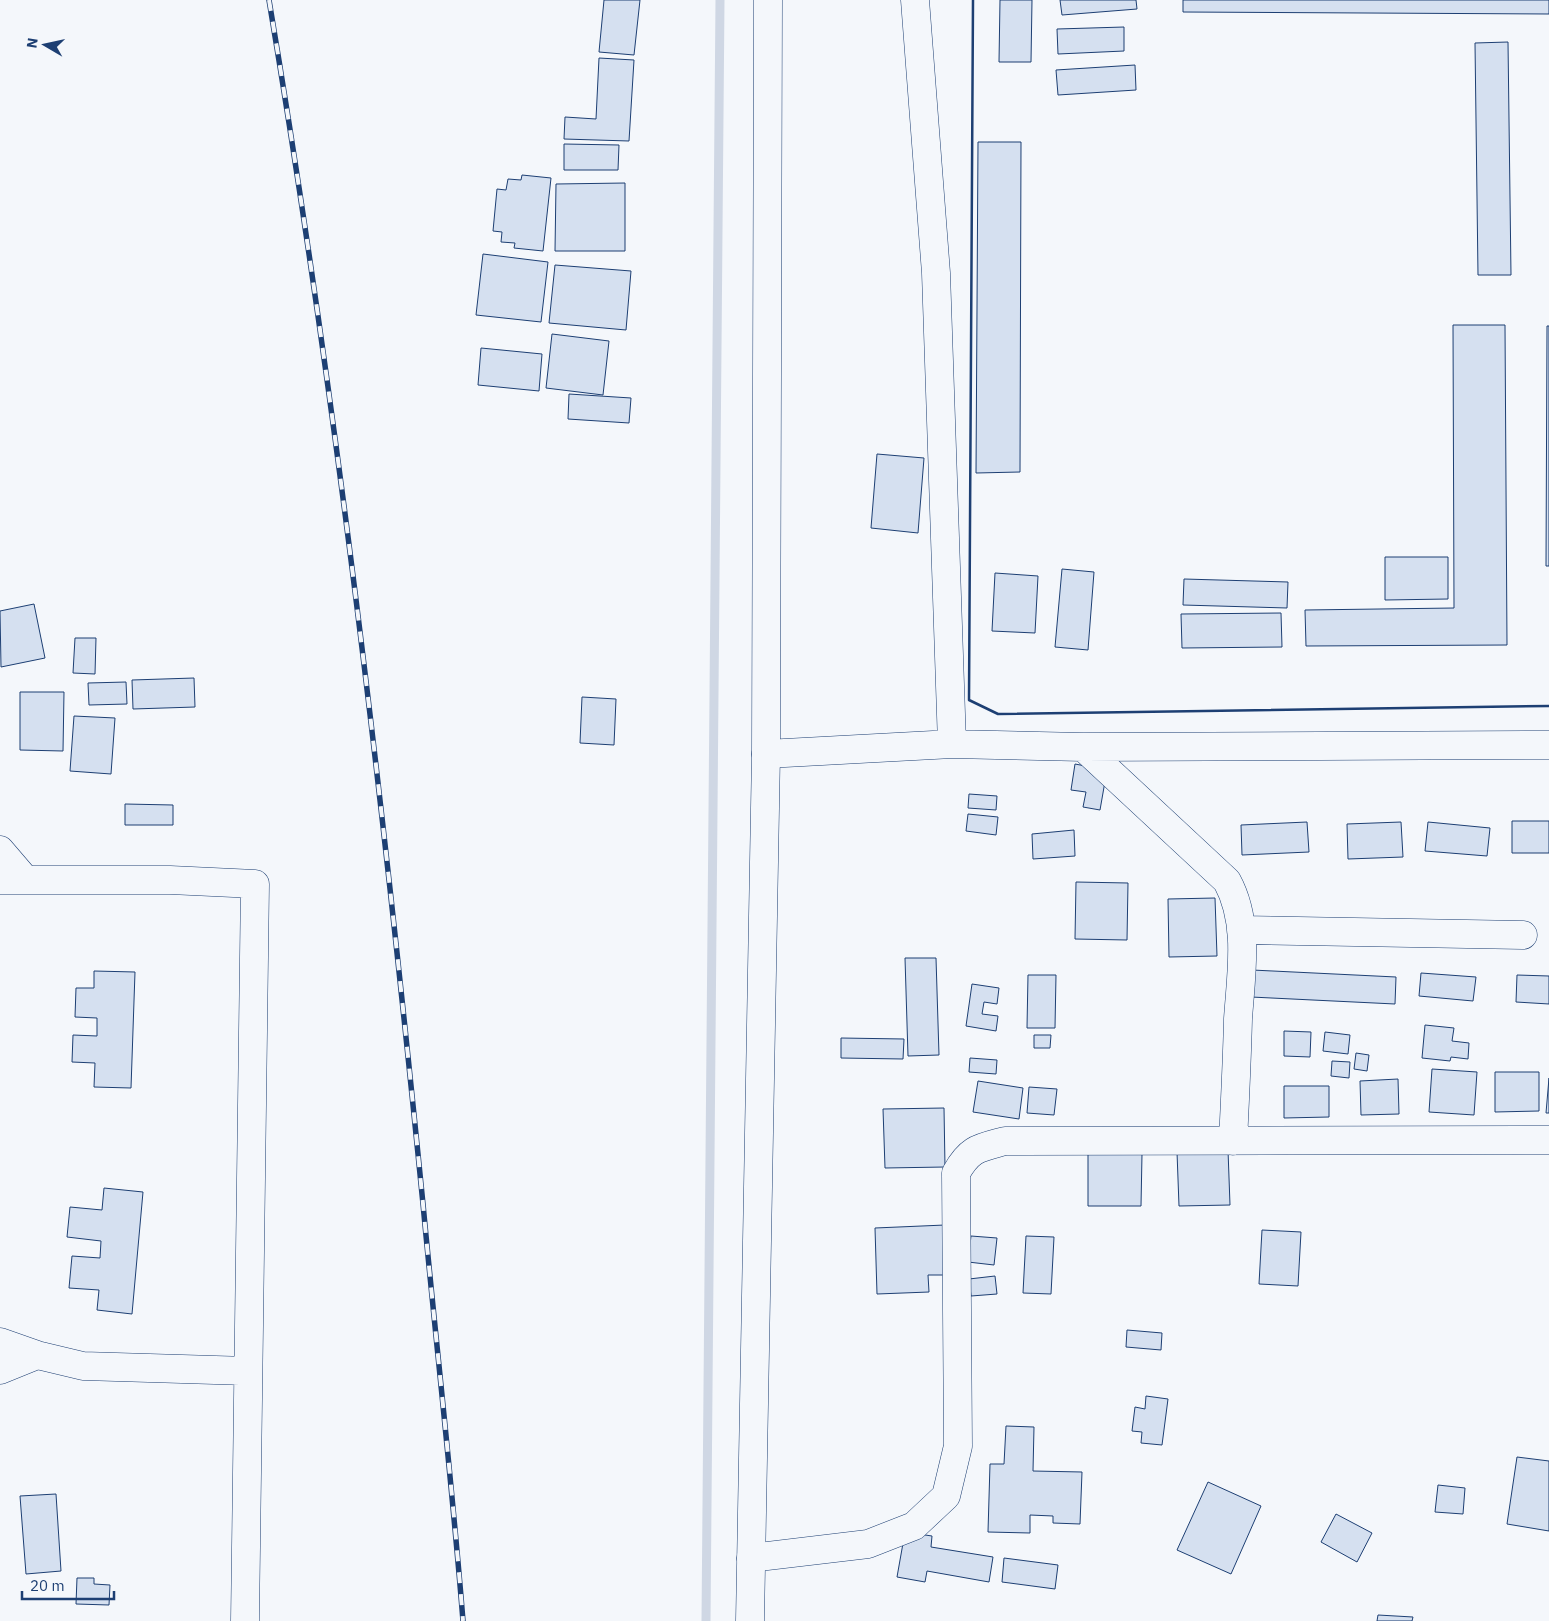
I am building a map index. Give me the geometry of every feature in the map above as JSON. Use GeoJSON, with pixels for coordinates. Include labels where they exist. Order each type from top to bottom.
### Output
{"type":"FeatureCollection","features":[{"type":"Feature","properties":{"kind":"street"},"geometry":{"type":"LineString","coordinates":[[750,1621],[766,754],[768,0]]}},
{"type":"Feature","properties":{"kind":"street"},"geometry":{"type":"LineString","coordinates":[[915,0],[936,273],[952,744]]}},
{"type":"Feature","properties":{"kind":"street"},"geometry":{"type":"LineString","coordinates":[[766,754],[952,744],[1083,747],[1549,745]]}},
{"type":"Feature","properties":{"kind":"street"},"geometry":{"type":"LineString","coordinates":[[1083,747],[1228,881],[1238,907],[1241,930],[1233,1141]]}},
{"type":"Feature","properties":{"kind":"street"},"geometry":{"type":"LineString","coordinates":[[0,850],[12,879],[170,880],[255,884],[245,1621]]}},
{"type":"Feature","properties":{"kind":"street"},"geometry":{"type":"LineString","coordinates":[[1241,930],[1523,935]]}},
{"type":"Feature","properties":{"kind":"street"},"geometry":{"type":"LineString","coordinates":[[751,1558],[868,1544],[914,1526],[946,1496],[958,1446],[956,1173],[963,1160],[974,1149],[1005,1141],[1549,1140]]}},
{"type":"Feature","properties":{"kind":"street"},"geometry":{"type":"LineString","coordinates":[[0,1342],[37,1355],[83,1366],[248,1371]]}},
{"type":"Feature","properties":{"kind":"street"},"geometry":{"type":"LineString","coordinates":[[0,1370],[37,1355]]}},
{"type":"Feature","properties":{"kind":"building"},"geometry":{"type":"Polygon","coordinates":[[[604,0],[640,0],[634,55],[599,52],[604,0]]]}},
{"type":"Feature","properties":{"kind":"building"},"geometry":{"type":"Polygon","coordinates":[[[1000,0],[1032,0],[1031,62],[999,62],[1000,0]]]}},
{"type":"Feature","properties":{"kind":"building"},"geometry":{"type":"Polygon","coordinates":[[[1060,0],[1136,0],[1137,9],[1062,15],[1060,0]]]}},
{"type":"Feature","properties":{"kind":"building"},"geometry":{"type":"Polygon","coordinates":[[[1183,0],[1549,0],[1549,14],[1183,12],[1183,0]]]}},
{"type":"Feature","properties":{"kind":"building"},"geometry":{"type":"Polygon","coordinates":[[[1124,27],[1124,51],[1058,54],[1057,29],[1124,27]]]}},
{"type":"Feature","properties":{"kind":"building"},"geometry":{"type":"Polygon","coordinates":[[[1508,42],[1511,275],[1478,275],[1475,43],[1508,42]]]}},
{"type":"Feature","properties":{"kind":"building"},"geometry":{"type":"Polygon","coordinates":[[[599,58],[634,60],[629,141],[564,139],[565,117],[596,119],[599,58]]]}},
{"type":"Feature","properties":{"kind":"building"},"geometry":{"type":"Polygon","coordinates":[[[1135,65],[1136,90],[1058,95],[1056,70],[1135,65]]]}},
{"type":"Feature","properties":{"kind":"building"},"geometry":{"type":"Polygon","coordinates":[[[978,142],[1021,142],[1020,472],[976,473],[978,142]]]}},
{"type":"Feature","properties":{"kind":"building"},"geometry":{"type":"Polygon","coordinates":[[[564,144],[619,145],[618,170],[564,170],[564,144]]]}},
{"type":"Feature","properties":{"kind":"building"},"geometry":{"type":"Polygon","coordinates":[[[522,175],[551,178],[543,251],[514,248],[515,243],[501,242],[502,232],[493,231],[497,189],[506,190],[508,179],[521,180],[522,175]]]}},
{"type":"Feature","properties":{"kind":"building"},"geometry":{"type":"Polygon","coordinates":[[[625,183],[625,251],[555,251],[556,184],[625,183]]]}},
{"type":"Feature","properties":{"kind":"building"},"geometry":{"type":"Polygon","coordinates":[[[483,254],[548,262],[541,322],[476,315],[483,254]]]}},
{"type":"Feature","properties":{"kind":"building"},"geometry":{"type":"Polygon","coordinates":[[[555,265],[631,271],[626,330],[549,323],[555,265]]]}},
{"type":"Feature","properties":{"kind":"building"},"geometry":{"type":"Polygon","coordinates":[[[1453,325],[1505,325],[1507,645],[1306,646],[1305,610],[1454,608],[1453,325]]]}},
{"type":"Feature","properties":{"kind":"building"},"geometry":{"type":"Polygon","coordinates":[[[1547,326],[1549,326],[1549,566],[1546,566],[1547,326]]]}},
{"type":"Feature","properties":{"kind":"building"},"geometry":{"type":"Polygon","coordinates":[[[552,334],[609,341],[603,395],[546,388],[552,334]]]}},
{"type":"Feature","properties":{"kind":"building"},"geometry":{"type":"Polygon","coordinates":[[[481,348],[542,354],[539,391],[478,385],[481,348]]]}},
{"type":"Feature","properties":{"kind":"building"},"geometry":{"type":"Polygon","coordinates":[[[569,394],[631,398],[629,423],[568,419],[569,394]]]}},
{"type":"Feature","properties":{"kind":"building"},"geometry":{"type":"Polygon","coordinates":[[[877,454],[924,458],[918,533],[871,528],[877,454]]]}},
{"type":"Feature","properties":{"kind":"building"},"geometry":{"type":"Polygon","coordinates":[[[1385,557],[1448,557],[1448,599],[1385,600],[1385,557]]]}},
{"type":"Feature","properties":{"kind":"building"},"geometry":{"type":"Polygon","coordinates":[[[1062,569],[1094,572],[1088,650],[1055,647],[1062,569]]]}},
{"type":"Feature","properties":{"kind":"building"},"geometry":{"type":"Polygon","coordinates":[[[995,573],[1038,576],[1035,633],[992,631],[995,573]]]}},
{"type":"Feature","properties":{"kind":"building"},"geometry":{"type":"Polygon","coordinates":[[[1184,579],[1288,582],[1287,608],[1183,605],[1184,579]]]}},
{"type":"Feature","properties":{"kind":"building"},"geometry":{"type":"Polygon","coordinates":[[[34,604],[45,658],[1,667],[0,611],[34,604]]]}},
{"type":"Feature","properties":{"kind":"building"},"geometry":{"type":"Polygon","coordinates":[[[1281,613],[1282,647],[1182,648],[1181,614],[1281,613]]]}},
{"type":"Feature","properties":{"kind":"building"},"geometry":{"type":"Polygon","coordinates":[[[75,638],[96,638],[95,674],[73,673],[75,638]]]}},
{"type":"Feature","properties":{"kind":"building"},"geometry":{"type":"Polygon","coordinates":[[[194,678],[195,707],[133,709],[132,680],[194,678]]]}},
{"type":"Feature","properties":{"kind":"building"},"geometry":{"type":"Polygon","coordinates":[[[126,682],[127,704],[89,705],[88,683],[126,682]]]}},
{"type":"Feature","properties":{"kind":"building"},"geometry":{"type":"Polygon","coordinates":[[[20,692],[64,692],[63,751],[20,750],[20,692]]]}},
{"type":"Feature","properties":{"kind":"building"},"geometry":{"type":"Polygon","coordinates":[[[582,697],[616,699],[614,745],[580,743],[582,697]]]}},
{"type":"Feature","properties":{"kind":"building"},"geometry":{"type":"Polygon","coordinates":[[[74,716],[115,718],[111,774],[70,771],[74,716]]]}},
{"type":"Feature","properties":{"kind":"building"},"geometry":{"type":"Polygon","coordinates":[[[1075,764],[1107,770],[1100,810],[1083,807],[1086,792],[1071,790],[1075,764]]]}},
{"type":"Feature","properties":{"kind":"building"},"geometry":{"type":"Polygon","coordinates":[[[969,794],[997,796],[996,810],[968,808],[969,794]]]}},
{"type":"Feature","properties":{"kind":"building"},"geometry":{"type":"Polygon","coordinates":[[[125,804],[173,805],[173,825],[125,825],[125,804]]]}},
{"type":"Feature","properties":{"kind":"building"},"geometry":{"type":"Polygon","coordinates":[[[968,814],[998,817],[996,835],[966,831],[968,814]]]}},
{"type":"Feature","properties":{"kind":"building"},"geometry":{"type":"Polygon","coordinates":[[[1512,821],[1549,821],[1549,853],[1512,853],[1512,821]]]}},
{"type":"Feature","properties":{"kind":"building"},"geometry":{"type":"Polygon","coordinates":[[[1307,822],[1309,852],[1242,855],[1241,825],[1307,822]]]}},
{"type":"Feature","properties":{"kind":"building"},"geometry":{"type":"Polygon","coordinates":[[[1401,822],[1403,857],[1348,859],[1347,824],[1401,822]]]}},
{"type":"Feature","properties":{"kind":"building"},"geometry":{"type":"Polygon","coordinates":[[[1428,822],[1490,828],[1487,856],[1425,851],[1428,822]]]}},
{"type":"Feature","properties":{"kind":"building"},"geometry":{"type":"Polygon","coordinates":[[[1074,830],[1075,856],[1033,859],[1032,834],[1074,830]]]}},
{"type":"Feature","properties":{"kind":"building"},"geometry":{"type":"Polygon","coordinates":[[[1076,882],[1128,883],[1127,940],[1075,939],[1076,882]]]}},
{"type":"Feature","properties":{"kind":"building"},"geometry":{"type":"Polygon","coordinates":[[[1215,898],[1217,956],[1169,957],[1168,899],[1215,898]]]}},
{"type":"Feature","properties":{"kind":"building"},"geometry":{"type":"Polygon","coordinates":[[[905,958],[936,958],[939,1055],[908,1056],[905,958]]]}},
{"type":"Feature","properties":{"kind":"building"},"geometry":{"type":"Polygon","coordinates":[[[1252,970],[1396,977],[1395,1004],[1251,997],[1252,970]]]}},
{"type":"Feature","properties":{"kind":"building"},"geometry":{"type":"Polygon","coordinates":[[[94,971],[135,972],[131,1088],[94,1087],[95,1063],[72,1062],[73,1035],[97,1036],[97,1018],[75,1017],[76,988],[94,988],[94,971]]]}},
{"type":"Feature","properties":{"kind":"building"},"geometry":{"type":"Polygon","coordinates":[[[1421,973],[1476,977],[1473,1001],[1419,996],[1421,973]]]}},
{"type":"Feature","properties":{"kind":"building"},"geometry":{"type":"Polygon","coordinates":[[[1028,975],[1056,975],[1055,1028],[1027,1028],[1028,975]]]}},
{"type":"Feature","properties":{"kind":"building"},"geometry":{"type":"Polygon","coordinates":[[[1517,975],[1549,976],[1549,1004],[1516,1002],[1517,975]]]}},
{"type":"Feature","properties":{"kind":"building"},"geometry":{"type":"Polygon","coordinates":[[[972,984],[999,988],[997,1004],[984,1002],[982,1014],[998,1016],[996,1031],[966,1026],[972,984]]]}},
{"type":"Feature","properties":{"kind":"building"},"geometry":{"type":"Polygon","coordinates":[[[1425,1025],[1454,1028],[1452,1041],[1469,1043],[1468,1059],[1451,1057],[1450,1061],[1422,1058],[1425,1025]]]}},
{"type":"Feature","properties":{"kind":"building"},"geometry":{"type":"Polygon","coordinates":[[[1284,1031],[1311,1032],[1310,1057],[1284,1056],[1284,1031]]]}},
{"type":"Feature","properties":{"kind":"building"},"geometry":{"type":"Polygon","coordinates":[[[1325,1032],[1350,1035],[1348,1054],[1323,1051],[1325,1032]]]}},
{"type":"Feature","properties":{"kind":"building"},"geometry":{"type":"Polygon","coordinates":[[[1034,1035],[1051,1035],[1050,1048],[1034,1048],[1034,1035]]]}},
{"type":"Feature","properties":{"kind":"building"},"geometry":{"type":"Polygon","coordinates":[[[841,1038],[904,1039],[903,1059],[841,1058],[841,1038]]]}},
{"type":"Feature","properties":{"kind":"building"},"geometry":{"type":"Polygon","coordinates":[[[1356,1053],[1369,1055],[1367,1071],[1354,1069],[1356,1053]]]}},
{"type":"Feature","properties":{"kind":"building"},"geometry":{"type":"Polygon","coordinates":[[[970,1058],[997,1060],[996,1074],[969,1072],[970,1058]]]}},
{"type":"Feature","properties":{"kind":"building"},"geometry":{"type":"Polygon","coordinates":[[[1332,1061],[1350,1062],[1349,1078],[1331,1076],[1332,1061]]]}},
{"type":"Feature","properties":{"kind":"building"},"geometry":{"type":"Polygon","coordinates":[[[1432,1069],[1477,1072],[1474,1115],[1429,1112],[1432,1069]]]}},
{"type":"Feature","properties":{"kind":"building"},"geometry":{"type":"Polygon","coordinates":[[[1495,1072],[1539,1072],[1539,1111],[1495,1112],[1495,1072]]]}},
{"type":"Feature","properties":{"kind":"building"},"geometry":{"type":"Polygon","coordinates":[[[1549,1078],[1549,1113],[1546,1113],[1549,1078]]]}},
{"type":"Feature","properties":{"kind":"building"},"geometry":{"type":"Polygon","coordinates":[[[1398,1079],[1399,1114],[1361,1115],[1360,1081],[1398,1079]]]}},
{"type":"Feature","properties":{"kind":"building"},"geometry":{"type":"Polygon","coordinates":[[[978,1081],[1023,1088],[1019,1119],[973,1112],[978,1081]]]}},
{"type":"Feature","properties":{"kind":"building"},"geometry":{"type":"Polygon","coordinates":[[[1284,1086],[1329,1086],[1329,1117],[1284,1118],[1284,1086]]]}},
{"type":"Feature","properties":{"kind":"building"},"geometry":{"type":"Polygon","coordinates":[[[1029,1087],[1057,1089],[1054,1115],[1027,1113],[1029,1087]]]}},
{"type":"Feature","properties":{"kind":"building"},"geometry":{"type":"Polygon","coordinates":[[[944,1108],[945,1167],[885,1168],[883,1109],[944,1108]]]}},
{"type":"Feature","properties":{"kind":"building"},"geometry":{"type":"Polygon","coordinates":[[[1228,1150],[1230,1205],[1179,1206],[1177,1152],[1228,1150]]]}},
{"type":"Feature","properties":{"kind":"building"},"geometry":{"type":"Polygon","coordinates":[[[1088,1153],[1142,1154],[1141,1206],[1088,1206],[1088,1153]]]}},
{"type":"Feature","properties":{"kind":"building"},"geometry":{"type":"Polygon","coordinates":[[[104,1188],[143,1192],[132,1314],[97,1310],[99,1290],[69,1288],[72,1256],[100,1258],[101,1241],[67,1237],[70,1207],[102,1210],[104,1188]]]}},
{"type":"Feature","properties":{"kind":"building"},"geometry":{"type":"Polygon","coordinates":[[[945,1225],[946,1275],[928,1275],[929,1292],[877,1294],[875,1228],[945,1225]]]}},
{"type":"Feature","properties":{"kind":"building"},"geometry":{"type":"Polygon","coordinates":[[[1262,1230],[1301,1232],[1298,1286],[1259,1284],[1262,1230]]]}},
{"type":"Feature","properties":{"kind":"building"},"geometry":{"type":"Polygon","coordinates":[[[971,1236],[997,1238],[994,1265],[968,1262],[971,1236]]]}},
{"type":"Feature","properties":{"kind":"building"},"geometry":{"type":"Polygon","coordinates":[[[1026,1236],[1054,1237],[1051,1294],[1023,1293],[1026,1236]]]}},
{"type":"Feature","properties":{"kind":"building"},"geometry":{"type":"Polygon","coordinates":[[[995,1276],[997,1294],[971,1296],[969,1279],[995,1276]]]}},
{"type":"Feature","properties":{"kind":"building"},"geometry":{"type":"Polygon","coordinates":[[[1127,1330],[1162,1333],[1161,1350],[1126,1347],[1127,1330]]]}},
{"type":"Feature","properties":{"kind":"building"},"geometry":{"type":"Polygon","coordinates":[[[1146,1396],[1168,1399],[1162,1445],[1141,1443],[1142,1432],[1132,1431],[1135,1407],[1145,1409],[1146,1396]]]}},
{"type":"Feature","properties":{"kind":"building"},"geometry":{"type":"Polygon","coordinates":[[[1006,1426],[1034,1427],[1033,1471],[1082,1472],[1080,1524],[1053,1523],[1053,1516],[1030,1515],[1030,1533],[988,1532],[990,1464],[1004,1464],[1006,1426]]]}},
{"type":"Feature","properties":{"kind":"building"},"geometry":{"type":"Polygon","coordinates":[[[1517,1457],[1549,1461],[1549,1531],[1507,1524],[1517,1457]]]}},
{"type":"Feature","properties":{"kind":"building"},"geometry":{"type":"Polygon","coordinates":[[[1208,1482],[1261,1506],[1231,1574],[1177,1550],[1208,1482]]]}},
{"type":"Feature","properties":{"kind":"building"},"geometry":{"type":"Polygon","coordinates":[[[1438,1485],[1465,1488],[1463,1514],[1435,1512],[1438,1485]]]}},
{"type":"Feature","properties":{"kind":"building"},"geometry":{"type":"Polygon","coordinates":[[[56,1494],[61,1571],[26,1574],[20,1496],[56,1494]]]}},
{"type":"Feature","properties":{"kind":"building"},"geometry":{"type":"Polygon","coordinates":[[[1336,1514],[1372,1533],[1357,1562],[1321,1542],[1336,1514]]]}},
{"type":"Feature","properties":{"kind":"building"},"geometry":{"type":"Polygon","coordinates":[[[905,1532],[932,1536],[931,1547],[993,1557],[989,1582],[927,1571],[925,1582],[897,1577],[905,1532]]]}},
{"type":"Feature","properties":{"kind":"building"},"geometry":{"type":"Polygon","coordinates":[[[1004,1558],[1058,1565],[1055,1589],[1002,1582],[1004,1558]]]}},
{"type":"Feature","properties":{"kind":"building"},"geometry":{"type":"Polygon","coordinates":[[[77,1578],[94,1578],[94,1584],[110,1585],[109,1605],[76,1604],[77,1578]]]}},
{"type":"Feature","properties":{"kind":"building"},"geometry":{"type":"Polygon","coordinates":[[[1378,1615],[1413,1617],[1412,1621],[1377,1621],[1378,1615]]]}},
{"type":"Feature","properties":{"kind":"waterway"},"geometry":{"type":"LineString","coordinates":[[706,1621],[720,0]]}},
{"type":"Feature","properties":{"kind":"railway"},"geometry":{"type":"LineString","coordinates":[[269,0],[316,300],[356,600],[408,1053],[463,1621]]}},
{"type":"Feature","properties":{"kind":"wall"},"geometry":{"type":"LineString","coordinates":[[973,0],[969,700],[998,714],[1549,706]]}}]}
